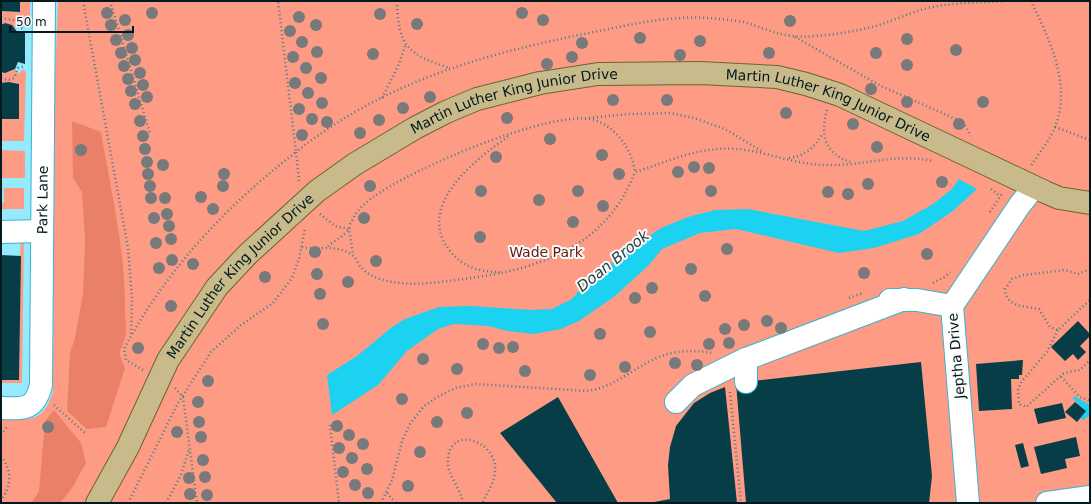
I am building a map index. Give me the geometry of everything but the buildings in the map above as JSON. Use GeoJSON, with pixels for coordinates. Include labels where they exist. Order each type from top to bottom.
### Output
{"type":"FeatureCollection","features":[{"type":"Feature","properties":{"kind":"main road","name":"Martin Luther King Junior Drive"},"geometry":{"type":"LineString","coordinates":[[98,503],[128,447],[158,378],[191,323],[217,287],[248,254],[302,204],[354,164],[415,128],[446,112],[477,99],[540,83],[598,74],[700,73],[777,77],[832,92],[876,110],[943,145],[1033,177],[1059,198],[1090,203]]}},
{"type":"Feature","properties":{"kind":"street","name":"Park Lane"},"geometry":{"type":"LineString","coordinates":[[44,1],[42,385],[46,402]]}},
{"type":"Feature","properties":{"kind":"street","name":"Jeptha Drive"},"geometry":{"type":"LineString","coordinates":[[968,503],[952,306],[1019,206],[1033,177]]}},
{"type":"Feature","properties":{"kind":"street"},"geometry":{"type":"LineString","coordinates":[[1,232],[42,231]]}},
{"type":"Feature","properties":{"kind":"street"},"geometry":{"type":"LineString","coordinates":[[676,402],[693,385],[768,350],[852,306],[916,295],[952,306]]}},
{"type":"Feature","properties":{"kind":"street"},"geometry":{"type":"LineString","coordinates":[[738,385],[746,359]]}},
{"type":"Feature","properties":{"kind":"street"},"geometry":{"type":"LineString","coordinates":[[5,416],[20,409],[46,402]]}},
{"type":"Feature","properties":{"kind":"street"},"geometry":{"type":"LineString","coordinates":[[1047,503],[1090,497]]}},
{"type":"Feature","properties":{"kind":"path"},"geometry":{"type":"LineString","coordinates":[[84,1],[128,248],[132,298],[131,336]]}},
{"type":"Feature","properties":{"kind":"path"},"geometry":{"type":"LineString","coordinates":[[110,1],[150,132]]}},
{"type":"Feature","properties":{"kind":"path"},"geometry":{"type":"LineString","coordinates":[[278,1],[299,183]]}},
{"type":"Feature","properties":{"kind":"path"},"geometry":{"type":"LineString","coordinates":[[397,1],[397,20],[405,45],[416,56],[450,68]]}},
{"type":"Feature","properties":{"kind":"path"},"geometry":{"type":"LineString","coordinates":[[134,366],[126,360],[124,355],[124,349],[131,336],[166,283],[192,248],[227,210],[265,176],[341,120],[418,80],[480,58],[545,41],[628,24],[660,20],[708,18],[742,22],[774,33],[794,37],[815,36],[859,30],[925,9],[949,4],[1006,1]]}},
{"type":"Feature","properties":{"kind":"path"},"geometry":{"type":"LineString","coordinates":[[1031,1],[1055,60],[1060,76],[1062,96],[1055,127],[1050,134],[1033,177]]}},
{"type":"Feature","properties":{"kind":"path"},"geometry":{"type":"LineString","coordinates":[[1,18],[13,20],[24,30]]}},
{"type":"Feature","properties":{"kind":"path"},"geometry":{"type":"LineString","coordinates":[[794,37],[881,86],[958,120],[968,130],[971,137]]}},
{"type":"Feature","properties":{"kind":"path"},"geometry":{"type":"LineString","coordinates":[[382,98],[399,64],[405,45]]}},
{"type":"Feature","properties":{"kind":"path"},"geometry":{"type":"LineString","coordinates":[[1,79],[8,80],[14,78],[18,68],[24,66]]}},
{"type":"Feature","properties":{"kind":"path"},"geometry":{"type":"LineString","coordinates":[[832,92],[823,126],[824,138],[835,153],[842,159],[852,163]]}},
{"type":"Feature","properties":{"kind":"path"},"geometry":{"type":"LineString","coordinates":[[327,247],[349,229],[357,212],[373,197],[449,157],[511,134],[550,123],[629,114],[670,113],[694,118],[725,129],[764,153]]}},
{"type":"Feature","properties":{"kind":"path"},"geometry":{"type":"LineString","coordinates":[[349,229],[353,256],[362,269],[369,275],[395,283],[440,282],[509,272],[558,256],[591,234],[611,214],[626,193],[635,172],[630,152],[620,137],[594,120],[582,119]]}},
{"type":"Feature","properties":{"kind":"path"},"geometry":{"type":"LineString","coordinates":[[1055,127],[1090,140]]}},
{"type":"Feature","properties":{"kind":"path"},"geometry":{"type":"LineString","coordinates":[[786,159],[798,157],[805,153],[814,146],[824,132]]}},
{"type":"Feature","properties":{"kind":"path"},"geometry":{"type":"LineString","coordinates":[[509,272],[479,270],[461,262],[446,247],[441,234],[439,219],[446,198],[458,179],[474,162],[511,134]]}},
{"type":"Feature","properties":{"kind":"path"},"geometry":{"type":"LineString","coordinates":[[635,172],[696,151],[731,149],[764,153],[805,164],[829,165],[896,158],[922,159],[939,164]]}},
{"type":"Feature","properties":{"kind":"path"},"geometry":{"type":"LineString","coordinates":[[1,187],[1,200]]}},
{"type":"Feature","properties":{"kind":"path"},"geometry":{"type":"LineString","coordinates":[[988,216],[999,196]]}},
{"type":"Feature","properties":{"kind":"path"},"geometry":{"type":"LineString","coordinates":[[302,204],[308,211],[320,214],[335,226],[349,229]]}},
{"type":"Feature","properties":{"kind":"path"},"geometry":{"type":"LineString","coordinates":[[128,503],[178,403],[184,397],[212,352],[231,333],[265,309],[280,294],[292,278],[302,247],[305,228]]}},
{"type":"Feature","properties":{"kind":"path"},"geometry":{"type":"LineString","coordinates":[[302,247],[327,247],[353,256]]}},
{"type":"Feature","properties":{"kind":"path"},"geometry":{"type":"LineString","coordinates":[[1058,330],[1050,327],[1039,309],[1016,305],[1008,299],[1006,296],[1006,286],[1012,279],[1024,275],[1065,270],[1078,274],[1090,269]]}},
{"type":"Feature","properties":{"kind":"path"},"geometry":{"type":"LineString","coordinates":[[916,295],[946,276],[951,271]]}},
{"type":"Feature","properties":{"kind":"path"},"geometry":{"type":"LineString","coordinates":[[843,301],[867,292]]}},
{"type":"Feature","properties":{"kind":"path"},"geometry":{"type":"LineString","coordinates":[[1090,300],[1058,330],[1046,352],[1022,381],[1018,389],[1019,404],[1026,407],[1061,376],[1072,371],[1080,370],[1090,360]]}},
{"type":"Feature","properties":{"kind":"path"},"geometry":{"type":"LineString","coordinates":[[381,503],[387,493],[397,466],[404,437],[410,424],[424,406],[446,392],[475,384],[567,391],[597,390],[613,384],[661,356],[671,353],[691,351],[714,354]]}},
{"type":"Feature","properties":{"kind":"path"},"geometry":{"type":"LineString","coordinates":[[1061,376],[1080,397],[1090,401]]}},
{"type":"Feature","properties":{"kind":"path"},"geometry":{"type":"LineString","coordinates":[[738,385],[741,503]]}},
{"type":"Feature","properties":{"kind":"path"},"geometry":{"type":"LineString","coordinates":[[184,397],[197,503]]}},
{"type":"Feature","properties":{"kind":"path"},"geometry":{"type":"LineString","coordinates":[[46,402],[86,434]]}},
{"type":"Feature","properties":{"kind":"path"},"geometry":{"type":"LineString","coordinates":[[1,435],[5,416]]}},
{"type":"Feature","properties":{"kind":"path"},"geometry":{"type":"LineString","coordinates":[[330,425],[339,503]]}},
{"type":"Feature","properties":{"kind":"path"},"geometry":{"type":"LineString","coordinates":[[463,503],[448,465],[452,448],[458,441],[465,439],[481,443],[488,450],[494,464],[492,482],[482,503]]}},
{"type":"Feature","properties":{"kind":"path"},"geometry":{"type":"LineString","coordinates":[[166,503],[181,475],[190,446]]}},
{"type":"Feature","properties":{"kind":"path"},"geometry":{"type":"LineString","coordinates":[[1,456],[10,476],[7,490],[1,500]]}},
{"type":"Feature","properties":{"kind":"path"},"geometry":{"type":"LineString","coordinates":[[387,493],[396,503]]}},
{"type":"Feature","properties":{"kind":"green space"},"geometry":{"type":"Polygon","coordinates":[[[20,1],[30,1],[30,24],[25,25],[20,21],[15,28],[5,23],[1,25],[1,11],[20,12],[20,1]]]}},
{"type":"Feature","properties":{"kind":"green space","name":"Wade Park"},"geometry":{"type":"Polygon","coordinates":[[[58,1],[1090,1],[1090,503],[1,503],[1,419],[20,420],[40,414],[45,409],[53,391],[55,80],[58,1]]]}},
{"type":"Feature","properties":{"kind":"green space"},"geometry":{"type":"Polygon","coordinates":[[[15,69],[19,74],[23,69],[26,72],[24,141],[2,141],[1,119],[19,119],[19,84],[12,82],[1,83],[1,72],[9,72],[15,69]]]}},
{"type":"Feature","properties":{"kind":"green space"},"geometry":{"type":"Polygon","coordinates":[[[1,150],[25,151],[25,178],[1,178],[1,150]]]}},
{"type":"Feature","properties":{"kind":"green space"},"geometry":{"type":"Polygon","coordinates":[[[4,188],[24,188],[24,209],[1,209],[1,203],[4,203],[4,188]]]}},
{"type":"Feature","properties":{"kind":"green space"},"geometry":{"type":"Polygon","coordinates":[[[24,236],[22,383],[1,383],[1,380],[19,380],[20,256],[21,238],[24,236]]]}},
{"type":"Feature","properties":{"kind":"shaded area"},"geometry":{"type":"Polygon","coordinates":[[[72,121],[101,132],[117,222],[125,289],[126,331],[120,354],[125,368],[106,427],[87,429],[67,411],[70,353],[75,338],[83,294],[85,239],[82,192],[73,178],[72,121]]]}},
{"type":"Feature","properties":{"kind":"shaded area"},"geometry":{"type":"Polygon","coordinates":[[[54,410],[81,443],[86,463],[72,488],[60,503],[31,503],[39,492],[45,421],[54,410]]]}},
{"type":"Feature","properties":{"kind":"water"},"geometry":{"type":"Polygon","coordinates":[[[959,179],[977,189],[953,211],[919,234],[874,248],[839,253],[736,229],[700,233],[662,249],[648,266],[615,296],[579,321],[561,329],[534,334],[507,331],[489,326],[454,324],[438,329],[407,351],[378,385],[332,415],[327,375],[357,356],[392,327],[405,319],[439,307],[470,306],[531,310],[552,309],[572,299],[582,287],[600,275],[617,258],[661,228],[688,217],[715,210],[748,209],[864,231],[903,221],[933,204],[952,189],[959,179]]]}},
{"type":"Feature","properties":{"kind":"water"},"geometry":{"type":"Polygon","coordinates":[[[1074,396],[1090,405],[1090,415],[1083,420],[1080,418],[1086,411],[1073,399],[1074,396]]]}},
{"type":"Feature","properties":{"kind":"water label","name":"Doan Brook"},"geometry":{"type":"Point","coordinates":[613,261]}}]}
